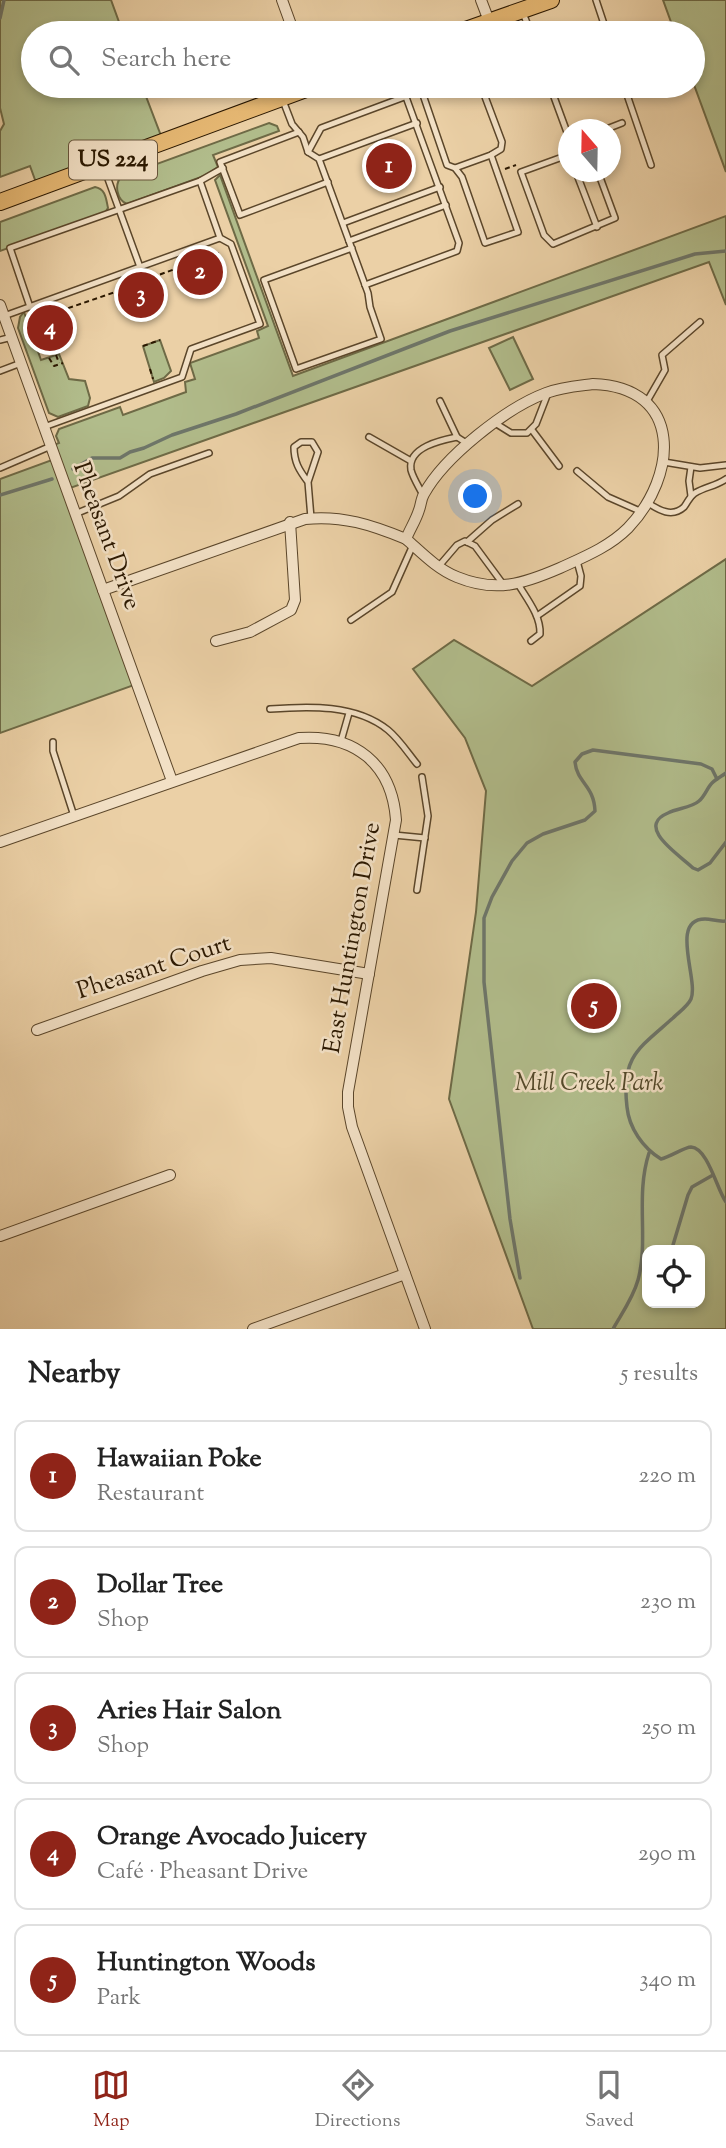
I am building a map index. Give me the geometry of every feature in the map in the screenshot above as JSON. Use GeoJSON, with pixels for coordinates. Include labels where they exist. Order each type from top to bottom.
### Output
{"type":"FeatureCollection","features":[{"type":"Feature","properties":{"kind":"main road"},"geometry":{"type":"LineString","coordinates":[[492,21],[551,0]]}},
{"type":"Feature","properties":{"kind":"main road","name":"US 224"},"geometry":{"type":"LineString","coordinates":[[0,202],[279,98]]}},
{"type":"Feature","properties":{"kind":"street"},"geometry":{"type":"LineString","coordinates":[[282,0],[290,21]]}},
{"type":"Feature","properties":{"kind":"street"},"geometry":{"type":"LineString","coordinates":[[481,0],[489,21]]}},
{"type":"Feature","properties":{"kind":"street","name":"Pheasant Drive"},"geometry":{"type":"LineString","coordinates":[[0,305],[172,781]]}},
{"type":"Feature","properties":{"kind":"street"},"geometry":{"type":"LineString","coordinates":[[103,590],[290,522],[332,517],[371,524],[409,542],[439,566],[470,581],[505,586],[518,584],[577,561],[606,546],[622,534],[645,507],[657,487],[664,462],[661,423],[657,414],[627,390],[607,385],[569,387],[549,392],[523,404],[468,444],[447,464],[423,495],[409,542]]}},
{"type":"Feature","properties":{"kind":"street"},"geometry":{"type":"LineString","coordinates":[[216,641],[250,632],[291,610],[295,600],[290,522]]}},
{"type":"Feature","properties":{"kind":"street","name":"East Huntington Drive"},"geometry":{"type":"LineString","coordinates":[[0,842],[292,739],[316,737],[341,741],[365,754],[386,779],[395,804],[394,835],[348,1092],[348,1107],[352,1127],[425,1329]]}},
{"type":"Feature","properties":{"kind":"street","name":"Pheasant Court"},"geometry":{"type":"LineString","coordinates":[[37,1030],[240,960],[271,958],[369,974]]}},
{"type":"Feature","properties":{"kind":"street"},"geometry":{"type":"LineString","coordinates":[[0,1236],[170,1175]]}},
{"type":"Feature","properties":{"kind":"street"},"geometry":{"type":"LineString","coordinates":[[253,1329],[405,1275]]}},
{"type":"Feature","properties":{"kind":"lane"},"geometry":{"type":"LineString","coordinates":[[596,0],[603,21]]}},
{"type":"Feature","properties":{"kind":"lane"},"geometry":{"type":"LineString","coordinates":[[522,10],[526,21]]}},
{"type":"Feature","properties":{"kind":"lane"},"geometry":{"type":"LineString","coordinates":[[282,98],[292,124],[299,132],[308,152],[319,159],[328,182],[342,223],[351,245],[365,285],[381,339],[296,369],[264,279],[351,245],[446,205]]}},
{"type":"Feature","properties":{"kind":"lane"},"geometry":{"type":"LineString","coordinates":[[308,152],[321,128],[402,98]]}},
{"type":"Feature","properties":{"kind":"lane"},"geometry":{"type":"LineString","coordinates":[[365,285],[457,251],[459,243],[408,98]]}},
{"type":"Feature","properties":{"kind":"lane"},"geometry":{"type":"LineString","coordinates":[[425,98],[447,166],[455,168],[501,149],[502,142],[486,98]]}},
{"type":"Feature","properties":{"kind":"lane"},"geometry":{"type":"LineString","coordinates":[[555,98],[563,119]]}},
{"type":"Feature","properties":{"kind":"lane"},"geometry":{"type":"LineString","coordinates":[[628,98],[652,165]]}},
{"type":"Feature","properties":{"kind":"lane"},"geometry":{"type":"LineString","coordinates":[[319,159],[417,123]]}},
{"type":"Feature","properties":{"kind":"lane"},"geometry":{"type":"LineString","coordinates":[[299,132],[220,162],[240,215],[328,182]]}},
{"type":"Feature","properties":{"kind":"lane"},"geometry":{"type":"LineString","coordinates":[[455,168],[462,177],[485,243],[519,232],[491,155]]}},
{"type":"Feature","properties":{"kind":"lane"},"geometry":{"type":"LineString","coordinates":[[558,159],[521,172],[544,236],[553,244],[615,218],[602,182]]}},
{"type":"Feature","properties":{"kind":"lane"},"geometry":{"type":"LineString","coordinates":[[102,164],[140,267]]}},
{"type":"Feature","properties":{"kind":"lane"},"geometry":{"type":"LineString","coordinates":[[30,307],[10,248],[200,181],[223,168]]}},
{"type":"Feature","properties":{"kind":"lane"},"geometry":{"type":"LineString","coordinates":[[44,427],[182,377],[191,349],[260,324],[231,244],[220,237],[200,181]]}},
{"type":"Feature","properties":{"kind":"lane"},"geometry":{"type":"LineString","coordinates":[[580,182],[597,227]]}},
{"type":"Feature","properties":{"kind":"lane"},"geometry":{"type":"LineString","coordinates":[[342,223],[439,187]]}},
{"type":"Feature","properties":{"kind":"lane"},"geometry":{"type":"LineString","coordinates":[[4,316],[220,237]]}},
{"type":"Feature","properties":{"kind":"lane"},"geometry":{"type":"LineString","coordinates":[[646,403],[665,370],[662,355],[700,322]]}},
{"type":"Feature","properties":{"kind":"lane"},"geometry":{"type":"LineString","coordinates":[[0,340],[12,337]]}},
{"type":"Feature","properties":{"kind":"lane"},"geometry":{"type":"LineString","coordinates":[[0,371],[21,363]]}},
{"type":"Feature","properties":{"kind":"lane"},"geometry":{"type":"LineString","coordinates":[[495,423],[519,435],[532,429],[544,408],[549,392]]}},
{"type":"Feature","properties":{"kind":"lane"},"geometry":{"type":"LineString","coordinates":[[440,401],[457,437],[468,444]]}},
{"type":"Feature","properties":{"kind":"lane"},"geometry":{"type":"LineString","coordinates":[[532,429],[559,466]]}},
{"type":"Feature","properties":{"kind":"lane"},"geometry":{"type":"LineString","coordinates":[[369,437],[411,461]]}},
{"type":"Feature","properties":{"kind":"lane"},"geometry":{"type":"LineString","coordinates":[[423,495],[411,470],[411,461],[430,444],[457,437]]}},
{"type":"Feature","properties":{"kind":"lane"},"geometry":{"type":"LineString","coordinates":[[308,482],[294,458],[294,447],[301,442],[312,442],[318,452],[308,482],[310,518]]}},
{"type":"Feature","properties":{"kind":"lane"},"geometry":{"type":"LineString","coordinates":[[1,467],[51,446]]}},
{"type":"Feature","properties":{"kind":"lane"},"geometry":{"type":"LineString","coordinates":[[75,514],[119,496],[150,474],[209,453]]}},
{"type":"Feature","properties":{"kind":"lane"},"geometry":{"type":"LineString","coordinates":[[664,462],[691,467],[726,465]]}},
{"type":"Feature","properties":{"kind":"lane"},"geometry":{"type":"LineString","coordinates":[[691,467],[691,496]]}},
{"type":"Feature","properties":{"kind":"lane"},"geometry":{"type":"LineString","coordinates":[[577,471],[608,497],[662,512],[674,512],[684,507],[691,496],[719,485],[726,479]]}},
{"type":"Feature","properties":{"kind":"lane"},"geometry":{"type":"LineString","coordinates":[[439,566],[457,545],[467,542],[492,520],[518,505]]}},
{"type":"Feature","properties":{"kind":"lane"},"geometry":{"type":"LineString","coordinates":[[351,620],[392,592],[409,542]]}},
{"type":"Feature","properties":{"kind":"lane"},"geometry":{"type":"LineString","coordinates":[[467,542],[475,546],[505,586]]}},
{"type":"Feature","properties":{"kind":"lane"},"geometry":{"type":"LineString","coordinates":[[537,616],[580,586],[581,576],[577,561]]}},
{"type":"Feature","properties":{"kind":"lane"},"geometry":{"type":"LineString","coordinates":[[518,584],[537,616],[540,634],[531,641]]}},
{"type":"Feature","properties":{"kind":"lane"},"geometry":{"type":"LineString","coordinates":[[270,709],[311,706],[375,720],[391,732],[417,764]]}},
{"type":"Feature","properties":{"kind":"lane"},"geometry":{"type":"LineString","coordinates":[[341,741],[349,713]]}},
{"type":"Feature","properties":{"kind":"lane"},"geometry":{"type":"LineString","coordinates":[[54,742],[53,751],[74,816]]}},
{"type":"Feature","properties":{"kind":"lane"},"geometry":{"type":"LineString","coordinates":[[417,890],[428,816],[422,777]]}},
{"type":"Feature","properties":{"kind":"lane"},"geometry":{"type":"LineString","coordinates":[[394,835],[425,838]]}},
{"type":"Feature","properties":{"kind":"path"},"geometry":{"type":"LineString","coordinates":[[497,172],[515,165],[521,172]]}},
{"type":"Feature","properties":{"kind":"path"},"geometry":{"type":"LineString","coordinates":[[28,322],[219,253]]}},
{"type":"Feature","properties":{"kind":"path"},"geometry":{"type":"LineString","coordinates":[[143,346],[159,340]]}},
{"type":"Feature","properties":{"kind":"path"},"geometry":{"type":"LineString","coordinates":[[49,358],[54,366],[61,363],[56,355]]}},
{"type":"Feature","properties":{"kind":"path"},"geometry":{"type":"LineString","coordinates":[[150,369],[156,387]]}},
{"type":"Feature","properties":{"kind":"green space"},"geometry":{"type":"Polygon","coordinates":[[[0,0],[111,0],[119,21],[21,21],[21,98],[147,98],[163,141],[38,188],[30,166],[0,177],[0,131],[4,124],[0,108],[0,0]]]}},
{"type":"Feature","properties":{"kind":"green space"},"geometry":{"type":"Polygon","coordinates":[[[663,0],[726,0],[726,172],[699,98],[705,98],[705,21],[671,21],[663,0]]]}},
{"type":"Feature","properties":{"kind":"green space"},"geometry":{"type":"Polygon","coordinates":[[[269,123],[277,126],[279,131],[213,155],[218,167],[204,176],[127,204],[119,196],[117,188],[121,177],[269,123]]]}},
{"type":"Feature","properties":{"kind":"green space"},"geometry":{"type":"Polygon","coordinates":[[[220,175],[293,376],[726,216],[726,305],[709,262],[67,489],[137,684],[0,733],[0,479],[55,459],[51,446],[59,443],[56,436],[59,429],[120,407],[123,415],[186,392],[185,382],[195,379],[190,363],[259,338],[257,331],[268,326],[215,180],[220,175]]]}},
{"type":"Feature","properties":{"kind":"green space"},"geometry":{"type":"Polygon","coordinates":[[[95,187],[103,192],[106,198],[108,208],[104,214],[0,251],[0,222],[95,187]]]}},
{"type":"Feature","properties":{"kind":"green space"},"geometry":{"type":"Polygon","coordinates":[[[24,312],[41,360],[59,354],[69,379],[85,381],[90,398],[88,406],[58,417],[49,413],[18,328],[24,312]]]}},
{"type":"Feature","properties":{"kind":"green space"},"geometry":{"type":"Polygon","coordinates":[[[513,337],[533,379],[510,390],[489,348],[513,337]]]}},
{"type":"Feature","properties":{"kind":"green space"},"geometry":{"type":"Polygon","coordinates":[[[160,340],[171,371],[154,382],[143,346],[160,340]]]}},
{"type":"Feature","properties":{"kind":"green space","name":"Mill Creek Park"},"geometry":{"type":"Polygon","coordinates":[[[726,559],[726,1329],[533,1329],[449,1099],[476,912],[486,791],[465,738],[413,669],[454,640],[532,686],[726,559]]]}},
{"type":"Feature","properties":{"kind":"waterway"},"geometry":{"type":"LineString","coordinates":[[0,18],[4,0]]}},
{"type":"Feature","properties":{"kind":"waterway"},"geometry":{"type":"LineString","coordinates":[[73,469],[92,458],[120,458],[172,435],[236,414],[450,331],[695,254],[726,251]]}},
{"type":"Feature","properties":{"kind":"waterway"},"geometry":{"type":"LineString","coordinates":[[0,495],[52,479]]}},
{"type":"Feature","properties":{"kind":"waterway"},"geometry":{"type":"LineString","coordinates":[[520,1278],[510,1219],[484,982],[484,918],[492,897],[512,861],[527,843],[543,834],[585,820],[595,811],[592,795],[576,769],[575,762],[582,754],[593,750],[701,764],[712,769],[717,779]]}},
{"type":"Feature","properties":{"kind":"waterway"},"geometry":{"type":"LineString","coordinates":[[726,773],[712,783],[699,801],[668,813],[659,819],[656,826],[663,841],[698,870],[710,863],[726,842]]}},
{"type":"Feature","properties":{"kind":"waterway"},"geometry":{"type":"LineString","coordinates":[[726,921],[705,919],[694,922],[689,929],[687,939],[692,978],[691,999],[635,1055],[627,1076],[626,1090],[631,1122],[643,1143],[661,1159],[688,1147],[697,1149],[707,1162],[726,1202]]}},
{"type":"Feature","properties":{"kind":"waterway"},"geometry":{"type":"LineString","coordinates":[[613,1329],[638,1280],[642,1249],[643,1185],[649,1153]]}},
{"type":"Feature","properties":{"kind":"waterway"},"geometry":{"type":"LineString","coordinates":[[673,1245],[692,1187],[713,1175]]}},
{"type":"Feature","properties":{"kind":"place","name":"Hawaiian Poke"},"geometry":{"type":"Point","coordinates":[389,166]}},
{"type":"Feature","properties":{"kind":"place","name":"Dollar Tree"},"geometry":{"type":"Point","coordinates":[200,272]}},
{"type":"Feature","properties":{"kind":"place","name":"Aries Hair Salon"},"geometry":{"type":"Point","coordinates":[141,295]}},
{"type":"Feature","properties":{"kind":"place","name":"Orange Avocado Juicery"},"geometry":{"type":"Point","coordinates":[50,328]}},
{"type":"Feature","properties":{"kind":"place","name":"Huntington Woods"},"geometry":{"type":"Point","coordinates":[594,1006]}}]}
